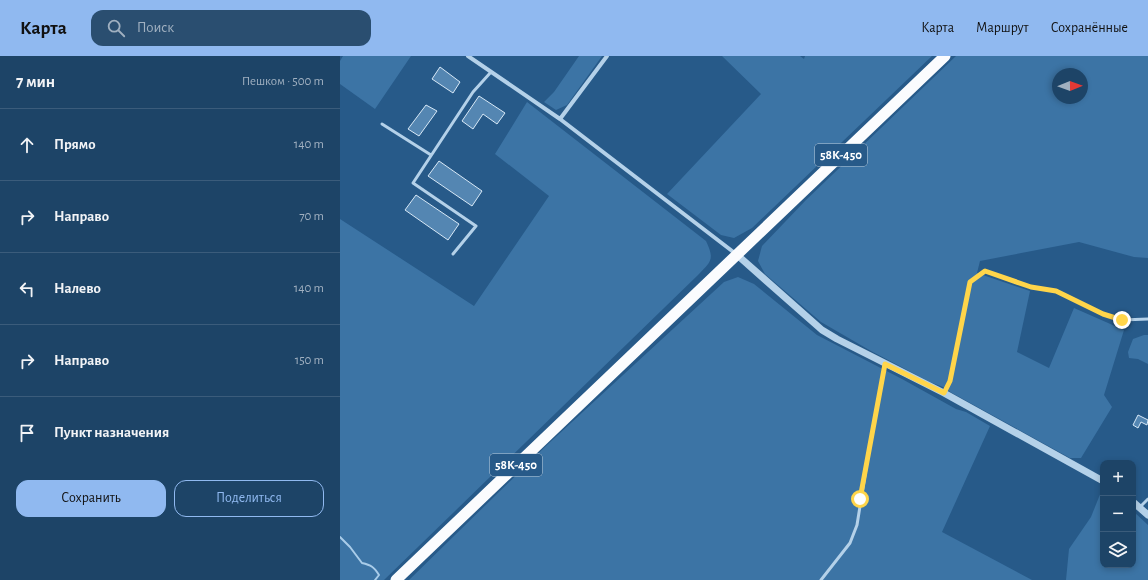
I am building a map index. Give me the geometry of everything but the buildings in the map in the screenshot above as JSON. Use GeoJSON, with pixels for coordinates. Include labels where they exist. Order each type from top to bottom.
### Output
{"type":"FeatureCollection","features":[{"type":"Feature","properties":{"kind":"highway","name":"58К-450"},"geometry":{"type":"LineString","coordinates":[[396,580],[945,56]]}},
{"type":"Feature","properties":{"kind":"street"},"geometry":{"type":"LineString","coordinates":[[468,56],[560,119],[736,254],[822,330],[885,364],[944,393],[1100,479]]}},
{"type":"Feature","properties":{"kind":"street"},"geometry":{"type":"LineString","coordinates":[[560,119],[607,56]]}},
{"type":"Feature","properties":{"kind":"street"},"geometry":{"type":"LineString","coordinates":[[1136,504],[1148,515]]}},
{"type":"Feature","properties":{"kind":"lane"},"geometry":{"type":"LineString","coordinates":[[453,254],[476,226],[413,183],[473,92],[491,72]]}},
{"type":"Feature","properties":{"kind":"lane"},"geometry":{"type":"LineString","coordinates":[[382,124],[431,155]]}},
{"type":"Feature","properties":{"kind":"lane"},"geometry":{"type":"LineString","coordinates":[[944,393],[950,381],[970,282],[985,271],[1031,287],[1056,291],[1103,314],[1122,320],[1148,319]]}},
{"type":"Feature","properties":{"kind":"lane"},"geometry":{"type":"LineString","coordinates":[[821,580],[850,544],[856,525],[885,364]]}},
{"type":"Feature","properties":{"kind":"lane"},"geometry":{"type":"LineString","coordinates":[[1140,507],[1148,499]]}},
{"type":"Feature","properties":{"kind":"shaded area"},"geometry":{"type":"Polygon","coordinates":[[[343,56],[411,56],[375,109],[340,84],[340,61],[343,56]]]}},
{"type":"Feature","properties":{"kind":"shaded area"},"geometry":{"type":"Polygon","coordinates":[[[579,56],[602,56],[567,105],[556,110],[544,102],[554,92],[579,56]]]}},
{"type":"Feature","properties":{"kind":"shaded area"},"geometry":{"type":"Polygon","coordinates":[[[722,56],[800,56],[804,59],[805,56],[932,56],[752,228],[734,238],[721,235],[667,194],[761,94],[722,56]]]}},
{"type":"Feature","properties":{"kind":"shaded area"},"geometry":{"type":"Polygon","coordinates":[[[956,56],[1148,56],[1148,258],[1134,257],[1079,242],[980,261],[977,273],[1030,291],[1017,352],[1049,368],[1074,308],[1124,330],[1104,395],[1112,407],[1081,458],[1070,458],[943,387],[930,382],[871,351],[821,322],[765,274],[758,261],[762,246],[806,200],[956,56]]]}},
{"type":"Feature","properties":{"kind":"shaded area"},"geometry":{"type":"Polygon","coordinates":[[[527,102],[706,241],[711,256],[709,263],[384,580],[340,580],[340,219],[474,306],[549,196],[495,154],[527,102]]]}},
{"type":"Feature","properties":{"kind":"shaded area"},"geometry":{"type":"Polygon","coordinates":[[[738,277],[754,284],[817,335],[956,409],[966,412],[990,426],[942,532],[1032,580],[409,580],[547,445],[724,282],[738,277]]]}},
{"type":"Feature","properties":{"kind":"shaded area"},"geometry":{"type":"Polygon","coordinates":[[[1148,335],[1148,364],[1138,359],[1129,358],[1128,352],[1133,339],[1148,335]]]}},
{"type":"Feature","properties":{"kind":"shaded area"},"geometry":{"type":"Polygon","coordinates":[[[1100,494],[1100,568],[1136,568],[1136,514],[1148,525],[1148,580],[1066,580],[1069,549],[1091,517],[1100,494]]]}},
{"type":"Feature","properties":{"kind":"waterway"},"geometry":{"type":"LineString","coordinates":[[340,537],[362,563],[376,570],[379,575],[375,580]]}},
{"type":"Feature","properties":{"kind":"route"},"geometry":{"type":"LineString","coordinates":[[860,499],[885,364],[944,393],[950,381],[970,282],[985,271],[1031,287],[1056,291],[1103,314],[1122,320]]}}]}
